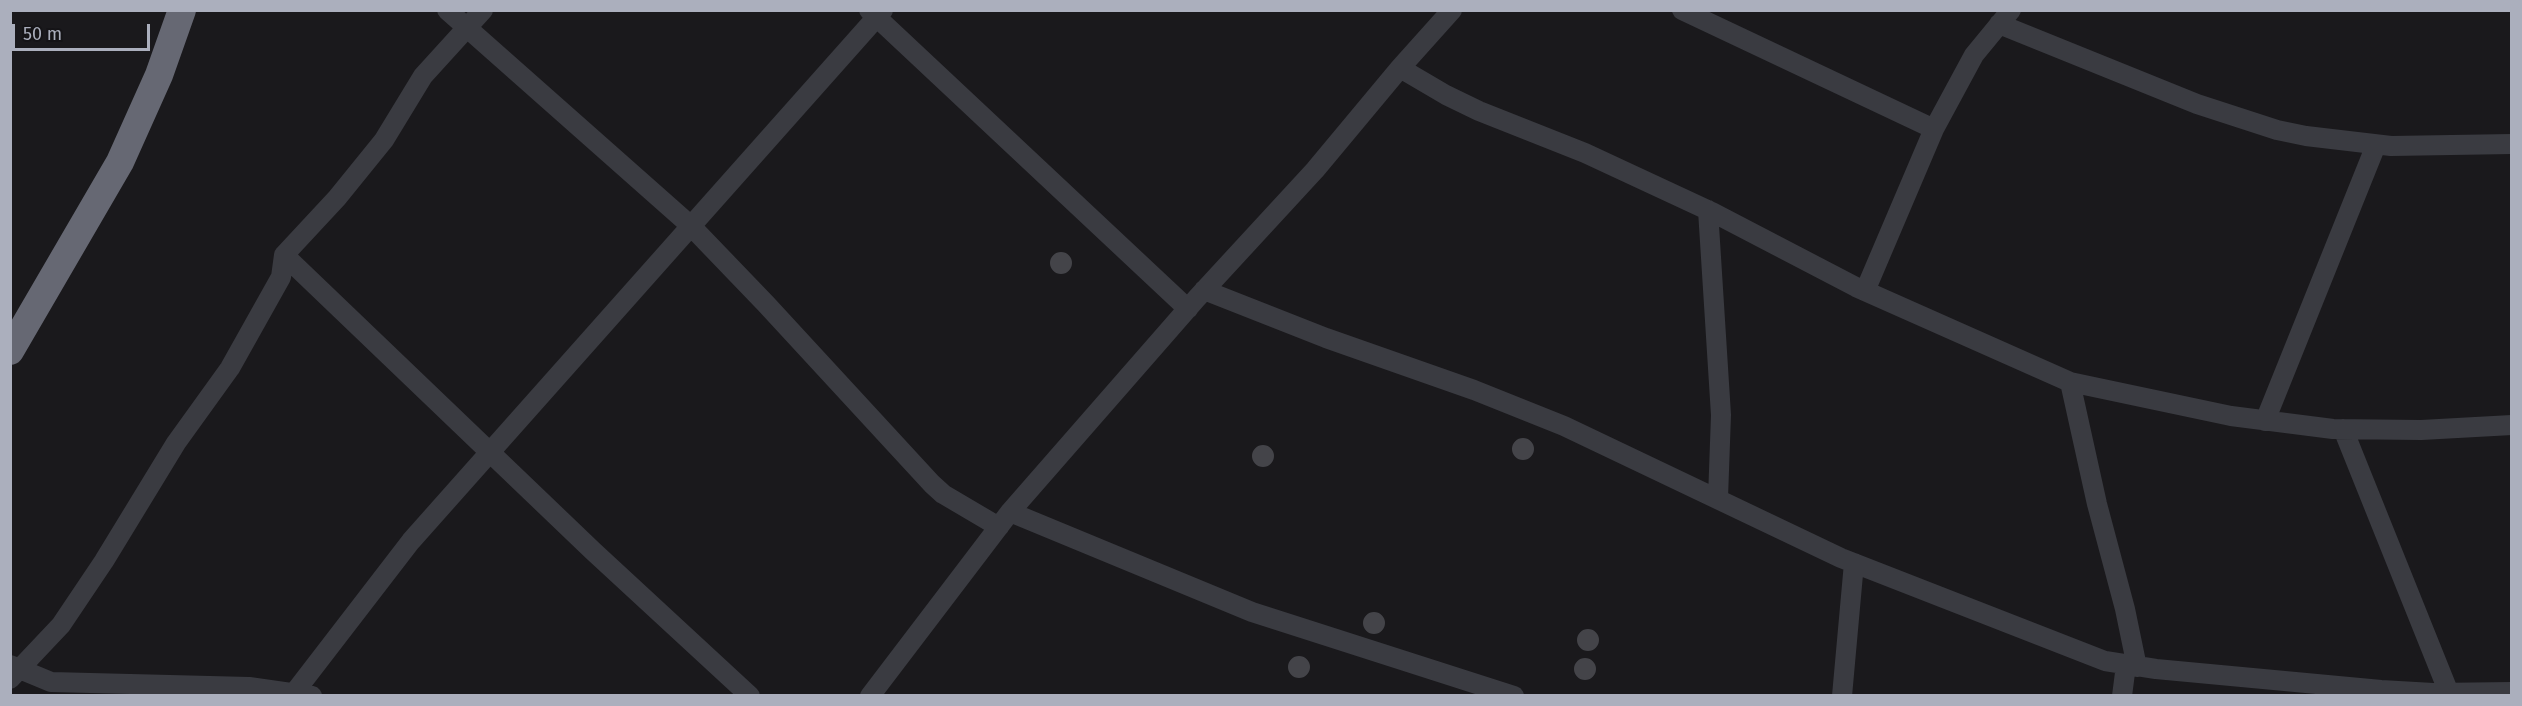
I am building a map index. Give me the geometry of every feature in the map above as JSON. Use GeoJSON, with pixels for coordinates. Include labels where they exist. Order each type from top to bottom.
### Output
{"type":"FeatureCollection","features":[{"type":"Feature","properties":{"kind":"highway"},"geometry":{"type":"LineString","coordinates":[[10,351],[120,162],[159,75],[182,10]]}},
{"type":"Feature","properties":{"kind":"street"},"geometry":{"type":"LineString","coordinates":[[447,10],[691,226],[943,494],[1005,520],[1252,612],[1514,696]]}},
{"type":"Feature","properties":{"kind":"street"},"geometry":{"type":"LineString","coordinates":[[13,671],[61,625],[104,561],[176,443],[230,368],[281,278],[284,255],[337,198],[384,140],[423,76],[483,10]]}},
{"type":"Feature","properties":{"kind":"street"},"geometry":{"type":"LineString","coordinates":[[870,696],[1005,520],[1204,290],[1315,170],[1452,10]]}},
{"type":"Feature","properties":{"kind":"street"},"geometry":{"type":"LineString","coordinates":[[1682,10],[1934,129]]}},
{"type":"Feature","properties":{"kind":"street"},"geometry":{"type":"LineString","coordinates":[[13,671],[37,675],[51,682],[303,694],[411,541],[691,226],[876,13],[1188,309]]}},
{"type":"Feature","properties":{"kind":"street"},"geometry":{"type":"LineString","coordinates":[[1865,291],[1934,129],[1974,55],[2005,17],[2197,104],[2241,119],[2306,136],[2376,145],[2447,147],[2511,144]]}},
{"type":"Feature","properties":{"kind":"street"},"geometry":{"type":"LineString","coordinates":[[1400,68],[1479,111],[1585,153],[1708,210],[1865,291],[2070,382],[2231,416],[2343,429],[2421,430],[2511,425]]}},
{"type":"Feature","properties":{"kind":"street"},"geometry":{"type":"LineString","coordinates":[[2265,421],[2376,145]]}},
{"type":"Feature","properties":{"kind":"street"},"geometry":{"type":"LineString","coordinates":[[1708,210],[1721,415],[1718,498]]}},
{"type":"Feature","properties":{"kind":"street"},"geometry":{"type":"LineString","coordinates":[[284,255],[490,453],[750,696]]}},
{"type":"Feature","properties":{"kind":"street"},"geometry":{"type":"LineString","coordinates":[[1204,290],[1326,338],[1474,390],[1544,418],[1854,563],[2083,653],[2132,666],[2428,694],[2511,692]]}},
{"type":"Feature","properties":{"kind":"street"},"geometry":{"type":"LineString","coordinates":[[2070,382],[2097,504],[2126,609],[2132,666],[2122,696]]}},
{"type":"Feature","properties":{"kind":"street"},"geometry":{"type":"LineString","coordinates":[[2343,429],[2449,693]]}},
{"type":"Feature","properties":{"kind":"street"},"geometry":{"type":"LineString","coordinates":[[1842,696],[1854,563]]}},
{"type":"Feature","properties":{"kind":"building"},"geometry":{"type":"Polygon","coordinates":[[[1061,252],[1071,259],[1072,263],[1065,273],[1061,274],[1051,267],[1050,263],[1057,253],[1061,252]]]}},
{"type":"Feature","properties":{"kind":"building"},"geometry":{"type":"Polygon","coordinates":[[[1523,438],[1533,445],[1534,449],[1527,459],[1523,460],[1513,453],[1512,449],[1519,439],[1523,438]]]}},
{"type":"Feature","properties":{"kind":"building"},"geometry":{"type":"Polygon","coordinates":[[[1263,445],[1273,452],[1274,456],[1267,466],[1263,467],[1253,460],[1252,456],[1259,446],[1263,445]]]}},
{"type":"Feature","properties":{"kind":"building"},"geometry":{"type":"Polygon","coordinates":[[[1374,612],[1384,619],[1385,623],[1378,633],[1374,634],[1364,627],[1363,623],[1370,613],[1374,612]]]}},
{"type":"Feature","properties":{"kind":"building"},"geometry":{"type":"Polygon","coordinates":[[[1588,629],[1598,636],[1599,640],[1592,650],[1588,651],[1578,644],[1577,640],[1584,630],[1588,629]]]}},
{"type":"Feature","properties":{"kind":"building"},"geometry":{"type":"Polygon","coordinates":[[[1299,656],[1309,663],[1310,667],[1303,677],[1299,678],[1289,671],[1288,667],[1295,657],[1299,656]]]}},
{"type":"Feature","properties":{"kind":"building"},"geometry":{"type":"Polygon","coordinates":[[[1585,658],[1595,665],[1596,669],[1589,679],[1585,680],[1575,673],[1574,669],[1581,659],[1585,658]]]}}]}
